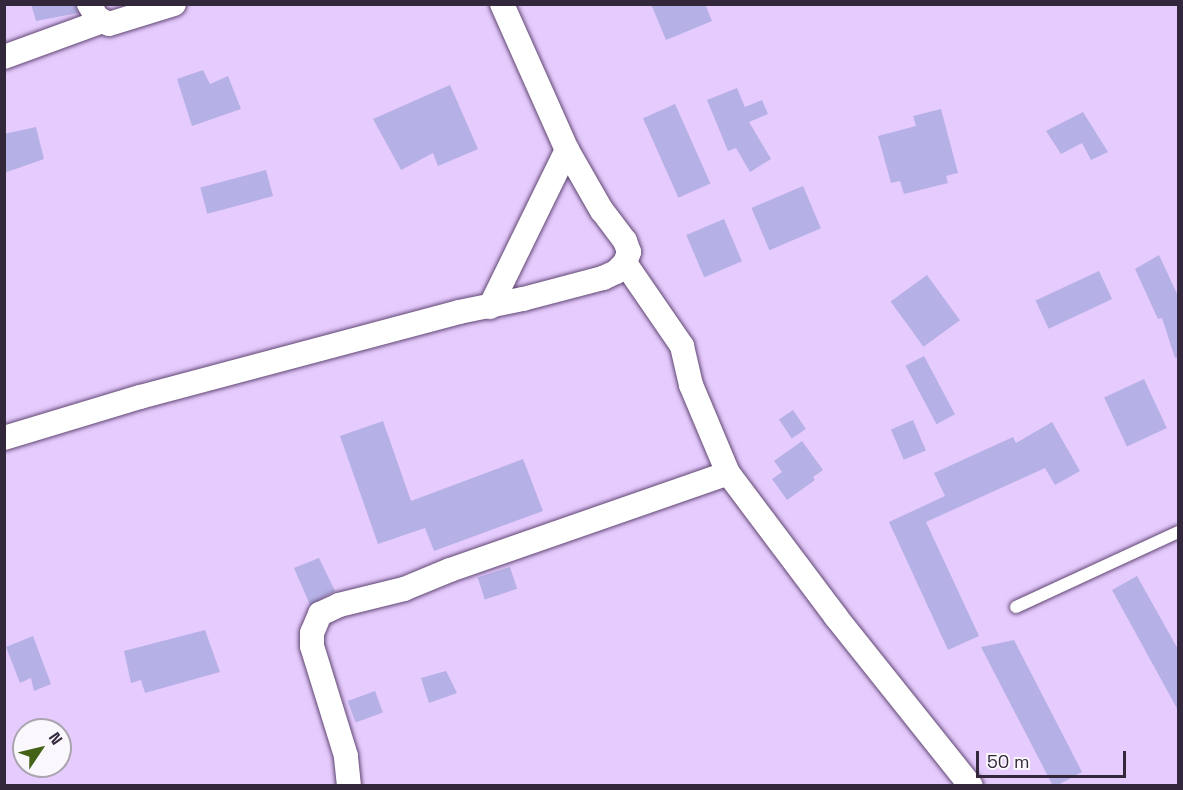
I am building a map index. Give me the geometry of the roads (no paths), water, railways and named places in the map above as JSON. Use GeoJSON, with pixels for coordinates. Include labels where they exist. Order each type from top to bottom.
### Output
{"type":"FeatureCollection","features":[{"type":"Feature","properties":{"kind":"street"},"geometry":{"type":"LineString","coordinates":[[4,57],[96,13],[109,24],[174,4]]}},
{"type":"Feature","properties":{"kind":"street"},"geometry":{"type":"LineString","coordinates":[[4,438],[140,397],[603,278],[616,272],[626,263],[629,252],[625,241],[602,211],[567,150],[502,4]]}},
{"type":"Feature","properties":{"kind":"street"},"geometry":{"type":"LineString","coordinates":[[490,307],[567,150]]}},
{"type":"Feature","properties":{"kind":"street"},"geometry":{"type":"LineString","coordinates":[[626,263],[682,346],[691,385],[728,473],[836,617],[971,786]]}},
{"type":"Feature","properties":{"kind":"street"},"geometry":{"type":"LineString","coordinates":[[349,786],[346,756],[312,646],[312,633],[320,614],[339,605],[404,589],[450,570],[728,473]]}},
{"type":"Feature","properties":{"kind":"lane"},"geometry":{"type":"LineString","coordinates":[[1016,607],[1179,532]]}}]}
